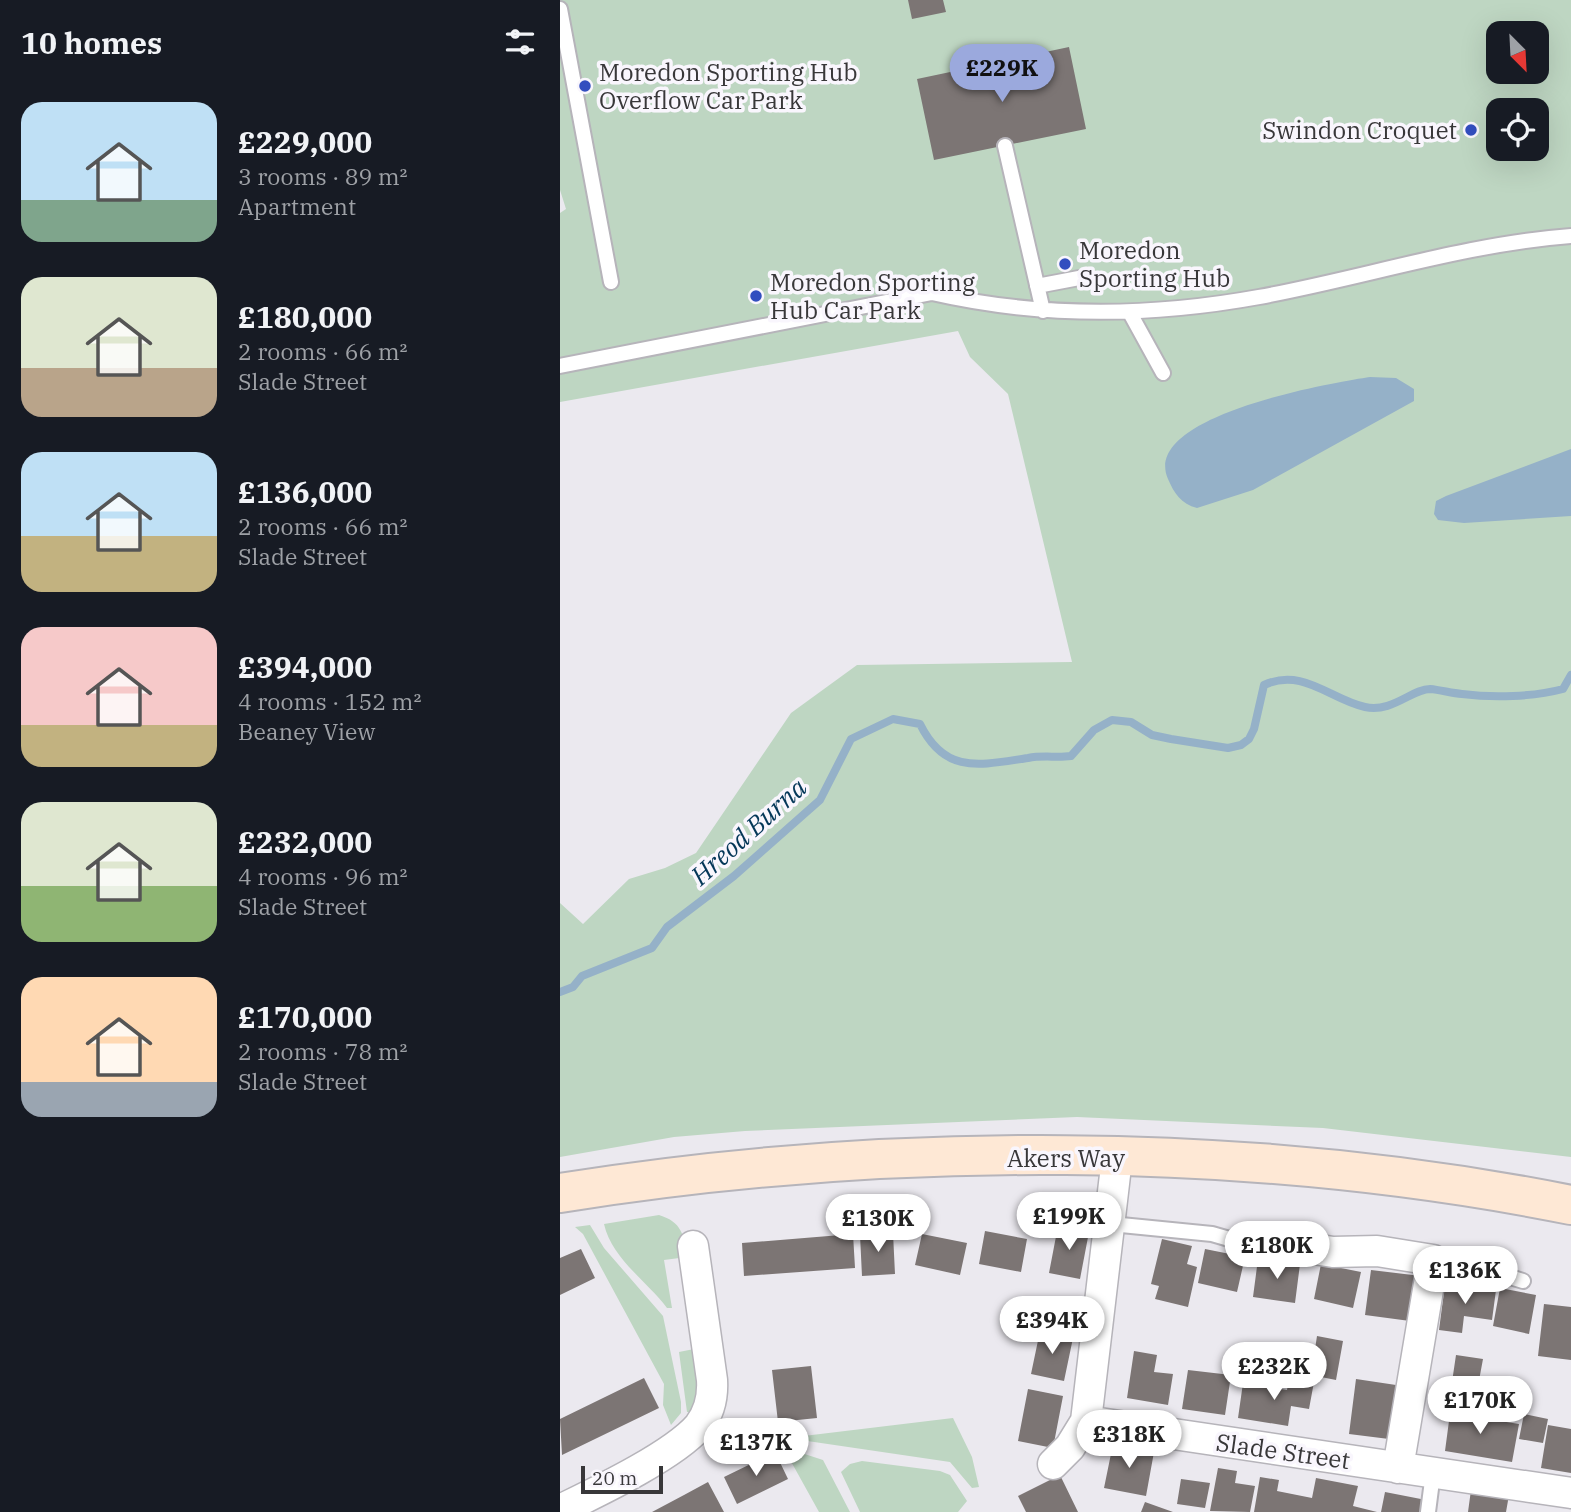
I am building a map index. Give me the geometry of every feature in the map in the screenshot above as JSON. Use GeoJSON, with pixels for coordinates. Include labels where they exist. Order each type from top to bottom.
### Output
{"type":"FeatureCollection","features":[{"type":"Feature","properties":{"kind":"main road","name":"Akers Way"},"geometry":{"type":"LineString","coordinates":[[560,1194],[739,1168],[799,1164],[923,1158],[1117,1158],[1318,1169],[1491,1191],[1571,1205]]}},
{"type":"Feature","properties":{"kind":"street"},"geometry":{"type":"LineString","coordinates":[[1053,1464],[1070,1447],[1086,1421],[1117,1158]]}},
{"type":"Feature","properties":{"kind":"street"},"geometry":{"type":"LineString","coordinates":[[560,1510],[669,1449],[688,1436],[704,1418],[712,1397],[712,1368],[693,1246]]}},
{"type":"Feature","properties":{"kind":"street"},"geometry":{"type":"LineString","coordinates":[[1301,1247],[1333,1252],[1377,1251],[1433,1260],[1398,1468]]}},
{"type":"Feature","properties":{"kind":"street","name":"Slade Street"},"geometry":{"type":"LineString","coordinates":[[1086,1421],[1571,1493]]}},
{"type":"Feature","properties":{"kind":"lane"},"geometry":{"type":"LineString","coordinates":[[560,9],[611,282]]}},
{"type":"Feature","properties":{"kind":"lane"},"geometry":{"type":"LineString","coordinates":[[1005,146],[1043,311]]}},
{"type":"Feature","properties":{"kind":"lane"},"geometry":{"type":"LineString","coordinates":[[560,366],[932,293],[979,303],[1043,311],[1130,313],[1259,297],[1476,250],[1571,236]]}},
{"type":"Feature","properties":{"kind":"lane"},"geometry":{"type":"LineString","coordinates":[[1037,286],[1079,278]]}},
{"type":"Feature","properties":{"kind":"lane"},"geometry":{"type":"LineString","coordinates":[[1130,313],[1163,373]]}},
{"type":"Feature","properties":{"kind":"lane"},"geometry":{"type":"LineString","coordinates":[[1111,1224],[1212,1234],[1250,1245]]}},
{"type":"Feature","properties":{"kind":"lane"},"geometry":{"type":"LineString","coordinates":[[1433,1260],[1477,1267],[1522,1281]]}},
{"type":"Feature","properties":{"kind":"lane"},"geometry":{"type":"LineString","coordinates":[[1428,1512],[1433,1473]]}},
{"type":"Feature","properties":{"kind":"green space"},"geometry":{"type":"Polygon","coordinates":[[[560,0],[1571,0],[1571,1157],[1323,1128],[1077,1117],[745,1131],[674,1137],[560,1157],[560,903],[583,924],[629,879],[665,868],[696,853],[791,713],[857,665],[1072,662],[1008,394],[970,357],[958,331],[560,402],[560,213],[566,209],[560,190],[560,0]]]}},
{"type":"Feature","properties":{"kind":"green space"},"geometry":{"type":"Polygon","coordinates":[[[659,1215],[673,1221],[685,1242],[687,1257],[664,1260],[672,1308],[667,1308],[622,1259],[608,1237],[604,1224],[659,1215]]]}},
{"type":"Feature","properties":{"kind":"green space"},"geometry":{"type":"Polygon","coordinates":[[[590,1225],[604,1248],[663,1316],[681,1402],[681,1413],[671,1425],[663,1405],[664,1384],[583,1234],[575,1227],[590,1225]]]}},
{"type":"Feature","properties":{"kind":"green space"},"geometry":{"type":"Polygon","coordinates":[[[699,1348],[702,1385],[694,1412],[687,1412],[679,1352],[699,1348]]]}},
{"type":"Feature","properties":{"kind":"green space"},"geometry":{"type":"Polygon","coordinates":[[[953,1418],[972,1457],[979,1487],[972,1488],[950,1462],[787,1438],[953,1418]]]}},
{"type":"Feature","properties":{"kind":"green space"},"geometry":{"type":"Polygon","coordinates":[[[783,1447],[823,1460],[850,1512],[819,1512],[783,1447]]]}},
{"type":"Feature","properties":{"kind":"green space"},"geometry":{"type":"Polygon","coordinates":[[[862,1461],[940,1471],[950,1475],[967,1501],[958,1512],[860,1512],[841,1472],[850,1464],[862,1461]]]}},
{"type":"Feature","properties":{"kind":"water"},"geometry":{"type":"Polygon","coordinates":[[[1370,377],[1396,378],[1414,389],[1414,401],[1253,490],[1197,508],[1182,501],[1173,489],[1168,479],[1167,457],[1182,437],[1209,421],[1281,395],[1370,377]]]}},
{"type":"Feature","properties":{"kind":"water"},"geometry":{"type":"Polygon","coordinates":[[[1571,449],[1571,516],[1464,523],[1438,520],[1434,514],[1436,501],[1446,496],[1571,449]]]}},
{"type":"Feature","properties":{"kind":"building"},"geometry":{"type":"Polygon","coordinates":[[[908,0],[943,0],[946,12],[912,19],[908,0]]]}},
{"type":"Feature","properties":{"kind":"building"},"geometry":{"type":"Polygon","coordinates":[[[1069,47],[1086,129],[934,160],[917,79],[1069,47]]]}},
{"type":"Feature","properties":{"kind":"building"},"geometry":{"type":"Polygon","coordinates":[[[1058,1226],[1089,1232],[1080,1279],[1049,1273],[1058,1226]]]}},
{"type":"Feature","properties":{"kind":"building"},"geometry":{"type":"Polygon","coordinates":[[[985,1231],[1027,1239],[1021,1272],[979,1264],[985,1231]]]}},
{"type":"Feature","properties":{"kind":"building"},"geometry":{"type":"Polygon","coordinates":[[[893,1233],[895,1274],[862,1276],[860,1235],[893,1233]]]}},
{"type":"Feature","properties":{"kind":"building"},"geometry":{"type":"Polygon","coordinates":[[[853,1234],[855,1268],[744,1276],[742,1243],[853,1234]]]}},
{"type":"Feature","properties":{"kind":"building"},"geometry":{"type":"Polygon","coordinates":[[[922,1234],[967,1243],[960,1275],[915,1265],[922,1234]]]}},
{"type":"Feature","properties":{"kind":"building"},"geometry":{"type":"Polygon","coordinates":[[[1162,1239],[1192,1246],[1187,1264],[1197,1267],[1188,1307],[1155,1299],[1159,1286],[1151,1284],[1162,1239]]]}},
{"type":"Feature","properties":{"kind":"building"},"geometry":{"type":"Polygon","coordinates":[[[581,1249],[595,1278],[560,1295],[560,1258],[581,1249]]]}},
{"type":"Feature","properties":{"kind":"building"},"geometry":{"type":"Polygon","coordinates":[[[1205,1249],[1245,1257],[1237,1292],[1198,1283],[1205,1249]]]}},
{"type":"Feature","properties":{"kind":"building"},"geometry":{"type":"Polygon","coordinates":[[[1258,1259],[1300,1264],[1295,1303],[1253,1297],[1258,1259]]]}},
{"type":"Feature","properties":{"kind":"building"},"geometry":{"type":"Polygon","coordinates":[[[1321,1264],[1361,1272],[1353,1308],[1314,1299],[1321,1264]]]}},
{"type":"Feature","properties":{"kind":"building"},"geometry":{"type":"Polygon","coordinates":[[[1371,1270],[1421,1276],[1410,1321],[1365,1315],[1371,1270]]]}},
{"type":"Feature","properties":{"kind":"building"},"geometry":{"type":"Polygon","coordinates":[[[1445,1284],[1496,1290],[1492,1320],[1464,1316],[1462,1333],[1439,1330],[1445,1284]]]}},
{"type":"Feature","properties":{"kind":"building"},"geometry":{"type":"Polygon","coordinates":[[[1500,1288],[1536,1295],[1529,1334],[1493,1326],[1500,1288]]]}},
{"type":"Feature","properties":{"kind":"building"},"geometry":{"type":"Polygon","coordinates":[[[1544,1304],[1571,1307],[1571,1360],[1538,1356],[1544,1304]]]}},
{"type":"Feature","properties":{"kind":"building"},"geometry":{"type":"Polygon","coordinates":[[[1040,1331],[1073,1338],[1064,1381],[1031,1374],[1040,1331]]]}},
{"type":"Feature","properties":{"kind":"building"},"geometry":{"type":"Polygon","coordinates":[[[1317,1336],[1343,1341],[1336,1380],[1311,1375],[1317,1336]]]}},
{"type":"Feature","properties":{"kind":"building"},"geometry":{"type":"Polygon","coordinates":[[[1134,1351],[1157,1355],[1154,1372],[1173,1374],[1168,1405],[1127,1398],[1134,1351]]]}},
{"type":"Feature","properties":{"kind":"building"},"geometry":{"type":"Polygon","coordinates":[[[1456,1355],[1483,1359],[1478,1386],[1452,1382],[1456,1355]]]}},
{"type":"Feature","properties":{"kind":"building"},"geometry":{"type":"Polygon","coordinates":[[[811,1366],[817,1418],[778,1422],[772,1370],[811,1366]]]}},
{"type":"Feature","properties":{"kind":"building"},"geometry":{"type":"Polygon","coordinates":[[[1188,1370],[1231,1375],[1225,1415],[1182,1409],[1188,1370]]]}},
{"type":"Feature","properties":{"kind":"building"},"geometry":{"type":"Polygon","coordinates":[[[644,1378],[659,1408],[562,1455],[560,1419],[644,1378]]]}},
{"type":"Feature","properties":{"kind":"building"},"geometry":{"type":"Polygon","coordinates":[[[1289,1378],[1314,1382],[1309,1409],[1291,1406],[1288,1426],[1238,1418],[1243,1383],[1287,1390],[1289,1378]]]}},
{"type":"Feature","properties":{"kind":"building"},"geometry":{"type":"Polygon","coordinates":[[[1356,1379],[1396,1385],[1389,1439],[1349,1434],[1356,1379]]]}},
{"type":"Feature","properties":{"kind":"building"},"geometry":{"type":"Polygon","coordinates":[[[1028,1389],[1063,1396],[1053,1448],[1018,1441],[1028,1389]]]}},
{"type":"Feature","properties":{"kind":"building"},"geometry":{"type":"Polygon","coordinates":[[[1451,1406],[1475,1409],[1475,1417],[1519,1424],[1512,1462],[1445,1451],[1451,1406]]]}},
{"type":"Feature","properties":{"kind":"building"},"geometry":{"type":"Polygon","coordinates":[[[1524,1414],[1548,1419],[1543,1443],[1519,1439],[1524,1414]]]}},
{"type":"Feature","properties":{"kind":"building"},"geometry":{"type":"Polygon","coordinates":[[[1548,1425],[1571,1429],[1571,1473],[1541,1468],[1548,1425]]]}},
{"type":"Feature","properties":{"kind":"building"},"geometry":{"type":"Polygon","coordinates":[[[1113,1444],[1154,1452],[1146,1496],[1104,1488],[1113,1444]]]}},
{"type":"Feature","properties":{"kind":"building"},"geometry":{"type":"Polygon","coordinates":[[[775,1452],[788,1479],[737,1504],[724,1477],[775,1452]]]}},
{"type":"Feature","properties":{"kind":"building"},"geometry":{"type":"Polygon","coordinates":[[[1218,1468],[1237,1471],[1235,1483],[1255,1486],[1250,1512],[1210,1511],[1218,1468]]]}},
{"type":"Feature","properties":{"kind":"building"},"geometry":{"type":"Polygon","coordinates":[[[1060,1475],[1078,1512],[1026,1512],[1018,1496],[1060,1475]]]}},
{"type":"Feature","properties":{"kind":"building"},"geometry":{"type":"Polygon","coordinates":[[[1260,1477],[1279,1480],[1277,1491],[1312,1498],[1316,1478],[1358,1486],[1353,1506],[1377,1512],[1254,1512],[1260,1477]]]}},
{"type":"Feature","properties":{"kind":"building"},"geometry":{"type":"Polygon","coordinates":[[[1181,1479],[1210,1483],[1205,1508],[1177,1504],[1181,1479]]]}},
{"type":"Feature","properties":{"kind":"building"},"geometry":{"type":"Polygon","coordinates":[[[708,1482],[724,1512],[652,1512],[684,1495],[708,1482]]]}},
{"type":"Feature","properties":{"kind":"building"},"geometry":{"type":"Polygon","coordinates":[[[1471,1490],[1509,1495],[1506,1512],[1468,1512],[1471,1490]]]}},
{"type":"Feature","properties":{"kind":"building"},"geometry":{"type":"Polygon","coordinates":[[[1385,1492],[1426,1500],[1424,1512],[1381,1512],[1385,1492]]]}},
{"type":"Feature","properties":{"kind":"building"},"geometry":{"type":"Polygon","coordinates":[[[1145,1502],[1173,1512],[1141,1512],[1145,1502]]]}},
{"type":"Feature","properties":{"kind":"waterway","name":"Hreod Burna"},"geometry":{"type":"LineString","coordinates":[[560,992],[573,987],[582,976],[652,948],[667,927],[734,876],[820,800],[851,739],[893,719],[920,724],[941,752],[965,763],[1071,756],[1094,730],[1112,720],[1131,722],[1152,735],[1228,748],[1241,745],[1249,739],[1254,729],[1264,685],[1278,680],[1304,682],[1352,703],[1375,708],[1430,689],[1487,696],[1551,692],[1563,689],[1571,675]]}},
{"type":"Feature","properties":{"kind":"place","name":"Moredon Sporting Hub Overflow Car Park"},"geometry":{"type":"Point","coordinates":[585,86]}},
{"type":"Feature","properties":{"kind":"place","name":"Swindon Croquet"},"geometry":{"type":"Point","coordinates":[1471,130]}},
{"type":"Feature","properties":{"kind":"place","name":"Moredon Sporting Hub"},"geometry":{"type":"Point","coordinates":[1065,264]}},
{"type":"Feature","properties":{"kind":"place","name":"Moredon Sporting Hub Car Park"},"geometry":{"type":"Point","coordinates":[756,296]}}]}
